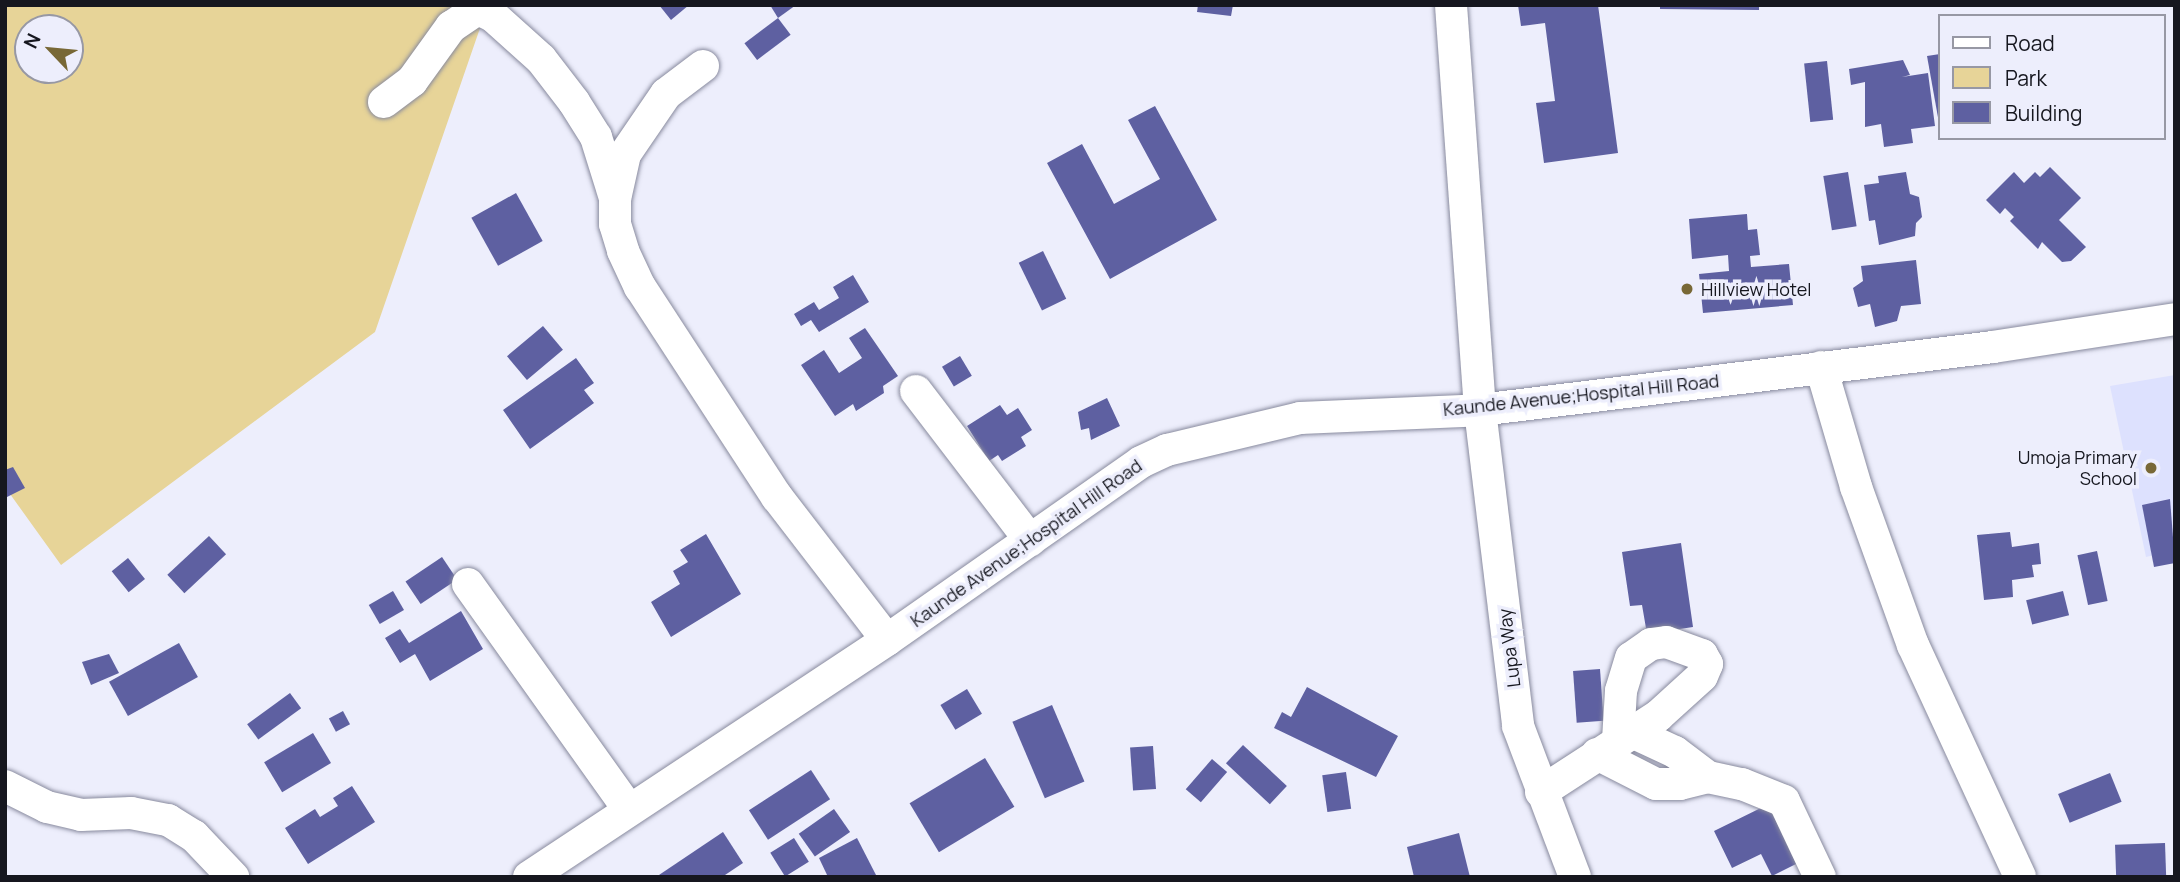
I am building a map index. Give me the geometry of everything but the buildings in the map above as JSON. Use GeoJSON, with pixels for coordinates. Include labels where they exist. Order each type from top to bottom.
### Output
{"type":"FeatureCollection","features":[{"type":"Feature","properties":{"kind":"street","name":"Lupa Way"},"geometry":{"type":"LineString","coordinates":[[1451,5],[1480,410],[1518,726],[1575,877]]}},
{"type":"Feature","properties":{"kind":"street"},"geometry":{"type":"LineString","coordinates":[[384,102],[412,80],[451,27],[478,9],[541,60],[574,102],[596,137],[615,200]]}},
{"type":"Feature","properties":{"kind":"street"},"geometry":{"type":"LineString","coordinates":[[704,66],[666,94],[636,133],[625,154],[615,200],[615,224],[623,251],[640,287],[777,497],[887,640]]}},
{"type":"Feature","properties":{"kind":"street","name":"Kaunde Avenue;Hospital Hill Road"},"geometry":{"type":"LineString","coordinates":[[529,877],[628,808],[887,640],[1140,462],[1167,450],[1300,418],[1480,410],[1993,347],[2175,319]]}},
{"type":"Feature","properties":{"kind":"street"},"geometry":{"type":"LineString","coordinates":[[1821,367],[1856,487],[1913,645],[2020,877]]}},
{"type":"Feature","properties":{"kind":"street"},"geometry":{"type":"LineString","coordinates":[[916,391],[1030,540]]}},
{"type":"Feature","properties":{"kind":"street"},"geometry":{"type":"LineString","coordinates":[[468,584],[628,808]]}},
{"type":"Feature","properties":{"kind":"street"},"geometry":{"type":"LineString","coordinates":[[1616,742],[1656,784],[1707,777],[1742,783],[1784,801],[1821,877]]}},
{"type":"Feature","properties":{"kind":"street"},"geometry":{"type":"LineString","coordinates":[[1541,792],[1616,742],[1675,752],[1707,777]]}},
{"type":"Feature","properties":{"kind":"street"},"geometry":{"type":"LineString","coordinates":[[5,786],[47,807],[81,815],[131,813],[168,820],[194,836],[228,875]]}},
{"type":"Feature","properties":{"kind":"shaded area","name":"Umoja Primary School"},"geometry":{"type":"Polygon","coordinates":[[[2175,375],[2175,550],[2146,557],[2110,386],[2175,375]]]}},
{"type":"Feature","properties":{"kind":"green space"},"geometry":{"type":"Polygon","coordinates":[[[5,5],[488,5],[375,332],[61,565],[5,487],[5,5]]]}},
{"type":"Feature","properties":{"kind":"place","name":"Hillview Hotel"},"geometry":{"type":"Point","coordinates":[1687,289]}},
{"type":"Feature","properties":{"kind":"place","name":"Umoja Primary School"},"geometry":{"type":"Point","coordinates":[2151,468]}}]}
